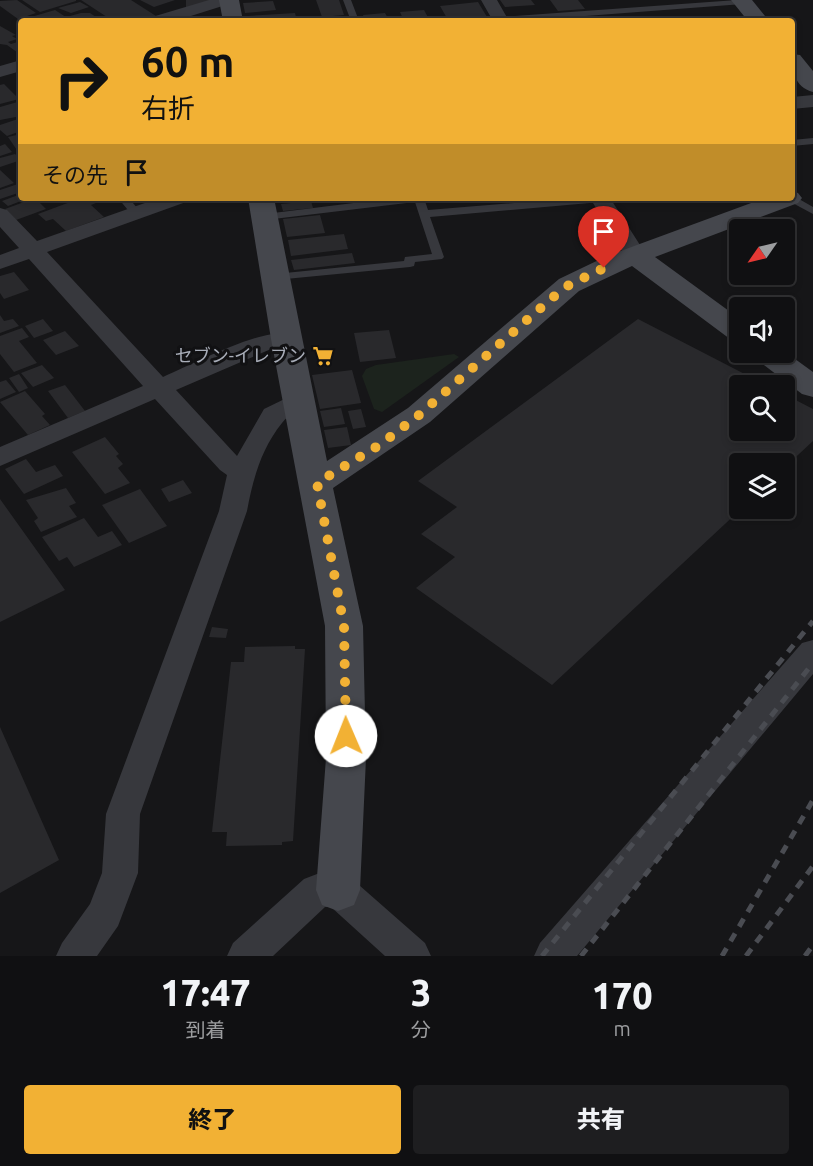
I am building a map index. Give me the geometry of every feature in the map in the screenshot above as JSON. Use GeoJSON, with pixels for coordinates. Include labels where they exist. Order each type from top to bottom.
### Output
{"type":"FeatureCollection","features":[{"type":"Feature","properties":{"kind":"street"},"geometry":{"type":"LineString","coordinates":[[168,18],[228,0],[232,18]]}},
{"type":"Feature","properties":{"kind":"street"},"geometry":{"type":"LineString","coordinates":[[489,0],[499,18]]}},
{"type":"Feature","properties":{"kind":"street"},"geometry":{"type":"LineString","coordinates":[[742,1],[756,18]]}},
{"type":"Feature","properties":{"kind":"street"},"geometry":{"type":"LineString","coordinates":[[795,64],[813,85]]}},
{"type":"Feature","properties":{"kind":"street"},"geometry":{"type":"LineString","coordinates":[[795,104],[813,101]]}},
{"type":"Feature","properties":{"kind":"street"},"geometry":{"type":"LineString","coordinates":[[795,196],[813,189]]}},
{"type":"Feature","properties":{"kind":"street"},"geometry":{"type":"LineString","coordinates":[[0,262],[33,250],[130,206],[161,201]]}},
{"type":"Feature","properties":{"kind":"street"},"geometry":{"type":"LineString","coordinates":[[603,201],[636,256],[729,325]]}},
{"type":"Feature","properties":{"kind":"street"},"geometry":{"type":"LineString","coordinates":[[317,483],[381,444],[419,415],[569,285],[636,256],[783,201]]}},
{"type":"Feature","properties":{"kind":"street"},"geometry":{"type":"LineString","coordinates":[[263,208],[286,339],[317,483],[344,626],[346,758],[338,890]]}},
{"type":"Feature","properties":{"kind":"street"},"geometry":{"type":"LineString","coordinates":[[0,214],[157,389],[229,464],[241,471]]}},
{"type":"Feature","properties":{"kind":"street"},"geometry":{"type":"LineString","coordinates":[[0,457],[266,342],[286,339]]}},
{"type":"Feature","properties":{"kind":"street"},"geometry":{"type":"LineString","coordinates":[[781,363],[813,387]]}},
{"type":"Feature","properties":{"kind":"street"},"geometry":{"type":"LineString","coordinates":[[75,956],[105,914],[120,873],[123,814],[233,511],[241,471],[273,415],[299,400]]}},
{"type":"Feature","properties":{"kind":"street"},"geometry":{"type":"LineString","coordinates":[[553,956],[813,652]]}},
{"type":"Feature","properties":{"kind":"street"},"geometry":{"type":"LineString","coordinates":[[246,956],[316,891],[338,890],[411,956]]}},
{"type":"Feature","properties":{"kind":"lane"},"geometry":{"type":"LineString","coordinates":[[347,0],[354,18]]}},
{"type":"Feature","properties":{"kind":"lane"},"geometry":{"type":"LineString","coordinates":[[537,18],[742,1]]}},
{"type":"Feature","properties":{"kind":"lane"},"geometry":{"type":"LineString","coordinates":[[795,143],[813,141]]}},
{"type":"Feature","properties":{"kind":"lane"},"geometry":{"type":"LineString","coordinates":[[795,200],[813,211]]}},
{"type":"Feature","properties":{"kind":"lane"},"geometry":{"type":"LineString","coordinates":[[263,208],[372,201]]}},
{"type":"Feature","properties":{"kind":"lane"},"geometry":{"type":"LineString","coordinates":[[275,277],[410,264],[409,259],[438,257],[420,201]]}},
{"type":"Feature","properties":{"kind":"lane"},"geometry":{"type":"LineString","coordinates":[[424,214],[568,201]]}},
{"type":"Feature","properties":{"kind":"shaded area"},"geometry":{"type":"Polygon","coordinates":[[[454,354],[459,357],[382,412],[374,409],[362,376],[366,369],[376,365],[454,354]]]}},
{"type":"Feature","properties":{"kind":"building"},"geometry":{"type":"Polygon","coordinates":[[[17,0],[36,13],[18,19],[0,6],[0,1],[17,0]]]}},
{"type":"Feature","properties":{"kind":"building"},"geometry":{"type":"Polygon","coordinates":[[[22,0],[76,0],[76,1],[40,12],[22,0]]]}},
{"type":"Feature","properties":{"kind":"building"},"geometry":{"type":"Polygon","coordinates":[[[81,0],[131,0],[156,16],[152,18],[108,18],[81,0]]]}},
{"type":"Feature","properties":{"kind":"building"},"geometry":{"type":"Polygon","coordinates":[[[140,0],[175,0],[154,7],[140,0]]]}},
{"type":"Feature","properties":{"kind":"building"},"geometry":{"type":"Polygon","coordinates":[[[186,0],[213,0],[186,9],[186,0]]]}},
{"type":"Feature","properties":{"kind":"building"},"geometry":{"type":"Polygon","coordinates":[[[316,0],[339,0],[344,15],[322,17],[316,0]]]}},
{"type":"Feature","properties":{"kind":"building"},"geometry":{"type":"Polygon","coordinates":[[[500,0],[531,0],[535,5],[505,7],[500,0]]]}},
{"type":"Feature","properties":{"kind":"building"},"geometry":{"type":"Polygon","coordinates":[[[550,0],[578,0],[585,9],[558,11],[550,0]]]}},
{"type":"Feature","properties":{"kind":"building"},"geometry":{"type":"Polygon","coordinates":[[[273,1],[276,10],[245,13],[243,3],[273,1]]]}},
{"type":"Feature","properties":{"kind":"building"},"geometry":{"type":"Polygon","coordinates":[[[80,2],[89,7],[71,13],[58,8],[80,2]]]}},
{"type":"Feature","properties":{"kind":"building"},"geometry":{"type":"Polygon","coordinates":[[[478,2],[487,17],[447,18],[440,6],[478,2]]]}},
{"type":"Feature","properties":{"kind":"building"},"geometry":{"type":"Polygon","coordinates":[[[55,10],[67,18],[32,18],[31,17],[55,10]]]}},
{"type":"Feature","properties":{"kind":"building"},"geometry":{"type":"Polygon","coordinates":[[[424,10],[428,18],[403,18],[400,12],[424,10]]]}},
{"type":"Feature","properties":{"kind":"building"},"geometry":{"type":"Polygon","coordinates":[[[90,13],[98,18],[73,18],[70,16],[90,13]]]}},
{"type":"Feature","properties":{"kind":"building"},"geometry":{"type":"Polygon","coordinates":[[[295,13],[296,18],[249,18],[248,16],[295,13]]]}},
{"type":"Feature","properties":{"kind":"building"},"geometry":{"type":"Polygon","coordinates":[[[385,13],[388,18],[364,18],[363,15],[385,13]]]}},
{"type":"Feature","properties":{"kind":"building"},"geometry":{"type":"Polygon","coordinates":[[[0,26],[16,35],[12,36],[17,39],[8,42],[11,44],[18,42],[18,53],[7,45],[0,44],[0,26]]]}},
{"type":"Feature","properties":{"kind":"building"},"geometry":{"type":"Polygon","coordinates":[[[4,84],[18,99],[0,104],[0,85],[4,84]]]}},
{"type":"Feature","properties":{"kind":"building"},"geometry":{"type":"Polygon","coordinates":[[[18,102],[18,117],[0,120],[0,107],[18,102]]]}},
{"type":"Feature","properties":{"kind":"building"},"geometry":{"type":"Polygon","coordinates":[[[18,119],[18,132],[7,136],[0,130],[0,125],[18,119]]]}},
{"type":"Feature","properties":{"kind":"building"},"geometry":{"type":"Polygon","coordinates":[[[18,135],[18,152],[8,137],[18,135]]]}},
{"type":"Feature","properties":{"kind":"building"},"geometry":{"type":"Polygon","coordinates":[[[5,144],[12,152],[0,156],[0,146],[5,144]]]}},
{"type":"Feature","properties":{"kind":"building"},"geometry":{"type":"Polygon","coordinates":[[[15,154],[18,161],[0,167],[0,158],[15,154]]]}},
{"type":"Feature","properties":{"kind":"building"},"geometry":{"type":"Polygon","coordinates":[[[0,170],[14,183],[0,188],[0,170]]]}},
{"type":"Feature","properties":{"kind":"building"},"geometry":{"type":"Polygon","coordinates":[[[18,184],[18,193],[0,199],[0,190],[18,184]]]}},
{"type":"Feature","properties":{"kind":"building"},"geometry":{"type":"Polygon","coordinates":[[[18,195],[18,201],[21,201],[8,206],[2,201],[18,195]]]}},
{"type":"Feature","properties":{"kind":"building"},"geometry":{"type":"Polygon","coordinates":[[[27,201],[38,201],[46,209],[16,220],[5,209],[27,201]]]}},
{"type":"Feature","properties":{"kind":"building"},"geometry":{"type":"Polygon","coordinates":[[[73,201],[94,201],[96,203],[91,205],[104,217],[66,231],[53,219],[46,221],[38,214],[73,201]]]}},
{"type":"Feature","properties":{"kind":"building"},"geometry":{"type":"Polygon","coordinates":[[[311,201],[313,208],[283,211],[281,204],[311,201]]]}},
{"type":"Feature","properties":{"kind":"building"},"geometry":{"type":"Polygon","coordinates":[[[320,215],[325,233],[287,237],[283,219],[320,215]]]}},
{"type":"Feature","properties":{"kind":"building"},"geometry":{"type":"Polygon","coordinates":[[[344,234],[348,249],[291,256],[288,240],[344,234]]]}},
{"type":"Feature","properties":{"kind":"building"},"geometry":{"type":"Polygon","coordinates":[[[352,253],[355,263],[294,270],[291,260],[352,253]]]}},
{"type":"Feature","properties":{"kind":"building"},"geometry":{"type":"Polygon","coordinates":[[[14,272],[29,290],[4,299],[0,293],[0,276],[14,272]]]}},
{"type":"Feature","properties":{"kind":"building"},"geometry":{"type":"Polygon","coordinates":[[[0,315],[4,321],[13,319],[19,326],[0,333],[0,315]]]}},
{"type":"Feature","properties":{"kind":"building"},"geometry":{"type":"Polygon","coordinates":[[[43,319],[53,331],[34,338],[25,326],[43,319]]]}},
{"type":"Feature","properties":{"kind":"building"},"geometry":{"type":"Polygon","coordinates":[[[638,319],[747,375],[729,375],[729,441],[795,441],[795,400],[813,409],[813,441],[795,458],[795,453],[729,453],[730,519],[552,685],[416,588],[455,557],[421,534],[457,507],[418,481],[638,319]]]}},
{"type":"Feature","properties":{"kind":"building"},"geometry":{"type":"Polygon","coordinates":[[[22,328],[29,337],[19,341],[37,363],[14,372],[0,354],[0,336],[22,328]]]}},
{"type":"Feature","properties":{"kind":"building"},"geometry":{"type":"Polygon","coordinates":[[[389,330],[396,358],[360,362],[354,333],[389,330]]]}},
{"type":"Feature","properties":{"kind":"building"},"geometry":{"type":"Polygon","coordinates":[[[65,331],[79,346],[56,355],[43,340],[65,331]]]}},
{"type":"Feature","properties":{"kind":"building"},"geometry":{"type":"Polygon","coordinates":[[[42,365],[54,378],[33,387],[21,373],[42,365]]]}},
{"type":"Feature","properties":{"kind":"building"},"geometry":{"type":"Polygon","coordinates":[[[352,370],[361,403],[320,409],[312,375],[352,370]]]}},
{"type":"Feature","properties":{"kind":"building"},"geometry":{"type":"Polygon","coordinates":[[[19,374],[28,388],[19,392],[9,378],[19,374]]]}},
{"type":"Feature","properties":{"kind":"building"},"geometry":{"type":"Polygon","coordinates":[[[6,380],[16,392],[0,399],[0,382],[6,380]]]}},
{"type":"Feature","properties":{"kind":"building"},"geometry":{"type":"Polygon","coordinates":[[[65,385],[85,411],[68,418],[48,391],[65,385]]]}},
{"type":"Feature","properties":{"kind":"building"},"geometry":{"type":"Polygon","coordinates":[[[25,391],[45,414],[42,416],[50,425],[28,435],[0,402],[25,391]]]}},
{"type":"Feature","properties":{"kind":"building"},"geometry":{"type":"Polygon","coordinates":[[[341,408],[345,424],[324,427],[320,411],[341,408]]]}},
{"type":"Feature","properties":{"kind":"building"},"geometry":{"type":"Polygon","coordinates":[[[361,409],[366,427],[353,429],[348,411],[361,409]]]}},
{"type":"Feature","properties":{"kind":"building"},"geometry":{"type":"Polygon","coordinates":[[[347,427],[351,445],[328,448],[324,430],[347,427]]]}},
{"type":"Feature","properties":{"kind":"building"},"geometry":{"type":"Polygon","coordinates":[[[105,437],[119,454],[116,456],[123,464],[118,468],[130,483],[105,494],[72,452],[105,437]]]}},
{"type":"Feature","properties":{"kind":"building"},"geometry":{"type":"Polygon","coordinates":[[[26,459],[36,472],[55,465],[63,476],[24,494],[5,469],[26,459]]]}},
{"type":"Feature","properties":{"kind":"building"},"geometry":{"type":"Polygon","coordinates":[[[183,480],[192,493],[169,502],[161,489],[183,480]]]}},
{"type":"Feature","properties":{"kind":"building"},"geometry":{"type":"Polygon","coordinates":[[[66,488],[76,503],[69,506],[77,517],[41,532],[34,521],[38,518],[26,500],[66,488]]]}},
{"type":"Feature","properties":{"kind":"building"},"geometry":{"type":"Polygon","coordinates":[[[140,489],[167,526],[129,543],[102,505],[140,489]]]}},
{"type":"Feature","properties":{"kind":"building"},"geometry":{"type":"Polygon","coordinates":[[[0,499],[65,590],[0,622],[0,499]]]}},
{"type":"Feature","properties":{"kind":"building"},"geometry":{"type":"Polygon","coordinates":[[[84,518],[98,537],[112,531],[122,545],[74,567],[67,557],[59,561],[42,537],[84,518]]]}},
{"type":"Feature","properties":{"kind":"building"},"geometry":{"type":"Polygon","coordinates":[[[212,627],[228,629],[226,638],[209,637],[212,627]]]}},
{"type":"Feature","properties":{"kind":"building"},"geometry":{"type":"Polygon","coordinates":[[[295,646],[295,649],[305,649],[293,841],[282,842],[282,845],[226,846],[227,832],[212,832],[231,662],[244,662],[245,647],[295,646]]]}},
{"type":"Feature","properties":{"kind":"building"},"geometry":{"type":"Polygon","coordinates":[[[0,727],[59,860],[0,893],[0,727]]]}},
{"type":"Feature","properties":{"kind":"railway"},"geometry":{"type":"LineString","coordinates":[[542,956],[813,621]]}},
{"type":"Feature","properties":{"kind":"railway"},"geometry":{"type":"LineString","coordinates":[[581,956],[813,663]]}},
{"type":"Feature","properties":{"kind":"railway"},"geometry":{"type":"LineString","coordinates":[[722,956],[813,800]]}},
{"type":"Feature","properties":{"kind":"railway"},"geometry":{"type":"LineString","coordinates":[[746,956],[813,866]]}},
{"type":"Feature","properties":{"kind":"railway"},"geometry":{"type":"LineString","coordinates":[[805,956],[813,945]]}},
{"type":"Feature","properties":{"kind":"place","name":"セブン-イレブン"},"geometry":{"type":"Point","coordinates":[323,356]}},
{"type":"Feature","properties":{"kind":"route"},"geometry":{"type":"LineString","coordinates":[[346,736],[344,626],[317,483],[381,444],[419,415],[569,285],[604,268]]}}]}
